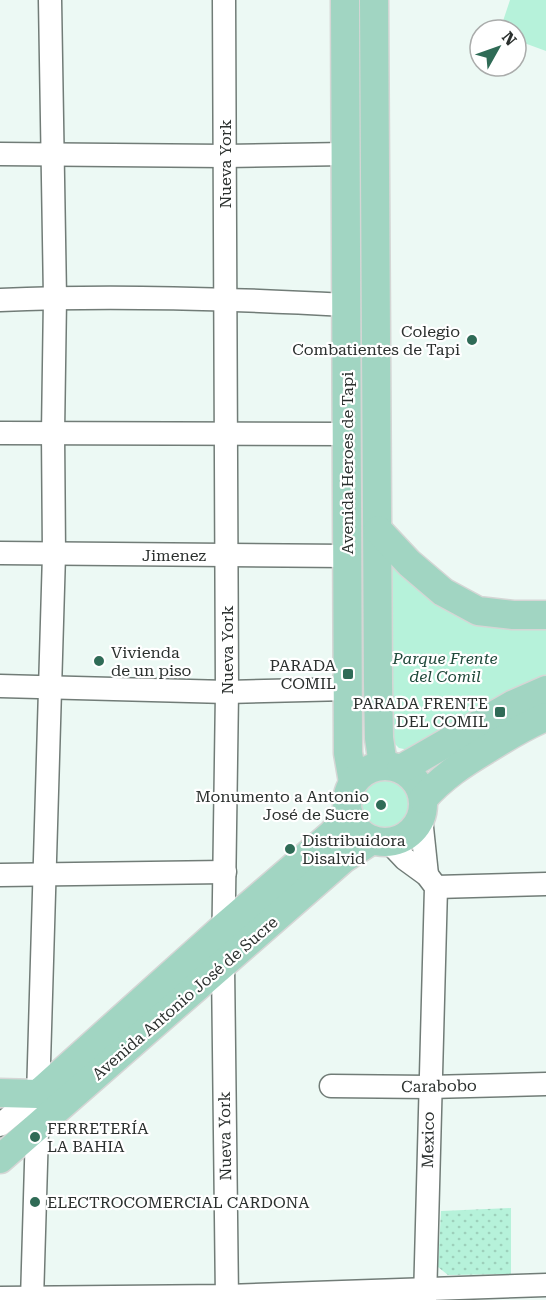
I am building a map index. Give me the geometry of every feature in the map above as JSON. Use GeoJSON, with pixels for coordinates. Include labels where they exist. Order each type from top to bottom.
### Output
{"type":"FeatureCollection","features":[{"type":"Feature","properties":{"kind":"main road","name":"Avenida Heroes de Tapi"},"geometry":{"type":"LineString","coordinates":[[345,0],[348,753],[353,782]]}},
{"type":"Feature","properties":{"kind":"main road","name":"Avenida Heroes de Tapi"},"geometry":{"type":"LineString","coordinates":[[374,0],[379,728],[402,764]]}},
{"type":"Feature","properties":{"kind":"main road"},"geometry":{"type":"LineString","coordinates":[[378,530],[409,563],[443,592],[478,611],[513,615],[546,615]]}},
{"type":"Feature","properties":{"kind":"main road"},"geometry":{"type":"LineString","coordinates":[[546,690],[514,704],[402,764],[363,772],[353,782],[347,802],[349,815],[355,828],[366,837],[381,841],[403,838],[418,824],[422,808],[438,783],[455,768],[525,726],[546,717]]}},
{"type":"Feature","properties":{"kind":"main road"},"geometry":{"type":"LineString","coordinates":[[379,728],[382,736],[396,752],[404,756],[402,764]]}},
{"type":"Feature","properties":{"kind":"main road"},"geometry":{"type":"LineString","coordinates":[[402,764],[420,787],[422,808]]}},
{"type":"Feature","properties":{"kind":"main road","name":"Avenida Antonio José de Sucre"},"geometry":{"type":"LineString","coordinates":[[38,1094],[224,927],[332,834],[349,815]]}},
{"type":"Feature","properties":{"kind":"main road","name":"Avenida Antonio José de Sucre"},"geometry":{"type":"LineString","coordinates":[[0,1159],[343,859],[381,841]]}},
{"type":"Feature","properties":{"kind":"main road"},"geometry":{"type":"LineString","coordinates":[[0,1093],[38,1094]]}},
{"type":"Feature","properties":{"kind":"street"},"geometry":{"type":"LineString","coordinates":[[32,1299],[54,554],[55,298],[50,0]]}},
{"type":"Feature","properties":{"kind":"street","name":"Nueva York"},"geometry":{"type":"LineString","coordinates":[[224,0],[227,692],[223,965],[227,1298]]}},
{"type":"Feature","properties":{"kind":"street"},"geometry":{"type":"LineString","coordinates":[[0,154],[225,156],[345,154]]}},
{"type":"Feature","properties":{"kind":"street"},"geometry":{"type":"LineString","coordinates":[[0,300],[225,299],[346,305]]}},
{"type":"Feature","properties":{"kind":"street"},"geometry":{"type":"LineString","coordinates":[[0,433],[347,434]]}},
{"type":"Feature","properties":{"kind":"street","name":"Jimenez"},"geometry":{"type":"LineString","coordinates":[[0,553],[348,556]]}},
{"type":"Feature","properties":{"kind":"street"},"geometry":{"type":"LineString","coordinates":[[0,686],[227,692],[348,689]]}},
{"type":"Feature","properties":{"kind":"street","name":"Mexico"},"geometry":{"type":"LineString","coordinates":[[422,808],[431,881],[425,1295]]}},
{"type":"Feature","properties":{"kind":"street"},"geometry":{"type":"LineString","coordinates":[[381,841],[431,881],[546,884]]}},
{"type":"Feature","properties":{"kind":"street"},"geometry":{"type":"LineString","coordinates":[[0,875],[225,872]]}},
{"type":"Feature","properties":{"kind":"street","name":"Carabobo"},"geometry":{"type":"LineString","coordinates":[[331,1086],[429,1087],[546,1084]]}},
{"type":"Feature","properties":{"kind":"street","name":"Avenida Antonio José de Sucre"},"geometry":{"type":"LineString","coordinates":[[0,1125],[38,1094]]}},
{"type":"Feature","properties":{"kind":"street"},"geometry":{"type":"LineString","coordinates":[[0,1298],[425,1295],[546,1285]]}},
{"type":"Feature","properties":{"kind":"green space"},"geometry":{"type":"Polygon","coordinates":[[[510,0],[546,0],[546,51],[528,44],[528,18],[504,18],[510,0]]]}},
{"type":"Feature","properties":{"kind":"green space","name":"Parque Frente del Comil"},"geometry":{"type":"Polygon","coordinates":[[[387,548],[410,576],[546,624],[546,681],[409,750],[399,748],[393,742],[387,548]]]}},
{"type":"Feature","properties":{"kind":"green space"},"geometry":{"type":"Polygon","coordinates":[[[386,778],[396,780],[405,786],[411,795],[413,805],[411,815],[405,824],[396,830],[386,832],[376,830],[367,824],[361,815],[359,805],[361,795],[367,786],[376,780],[386,778]]]}},
{"type":"Feature","properties":{"kind":"green space"},"geometry":{"type":"Polygon","coordinates":[[[511,1208],[511,1274],[448,1275],[438,1267],[441,1211],[511,1208]]]}},
{"type":"Feature","properties":{"kind":"place","name":"Colegio Combatientes de Tapi"},"geometry":{"type":"Point","coordinates":[472,340]}},
{"type":"Feature","properties":{"kind":"place","name":"Vivienda de un piso"},"geometry":{"type":"Point","coordinates":[99,661]}},
{"type":"Feature","properties":{"kind":"place","name":"PARADA COMIL"},"geometry":{"type":"Point","coordinates":[348,674]}},
{"type":"Feature","properties":{"kind":"place","name":"PARADA FRENTE DEL COMIL"},"geometry":{"type":"Point","coordinates":[500,712]}},
{"type":"Feature","properties":{"kind":"place","name":"Monumento a Antonio José de Sucre"},"geometry":{"type":"Point","coordinates":[381,805]}},
{"type":"Feature","properties":{"kind":"place","name":"Distribuidora Disalvid"},"geometry":{"type":"Point","coordinates":[290,849]}},
{"type":"Feature","properties":{"kind":"place","name":"FERRETERÍA LA BAHIA"},"geometry":{"type":"Point","coordinates":[35,1137]}},
{"type":"Feature","properties":{"kind":"place","name":"ELECTROCOMERCIAL CARDONA"},"geometry":{"type":"Point","coordinates":[35,1202]}}]}
